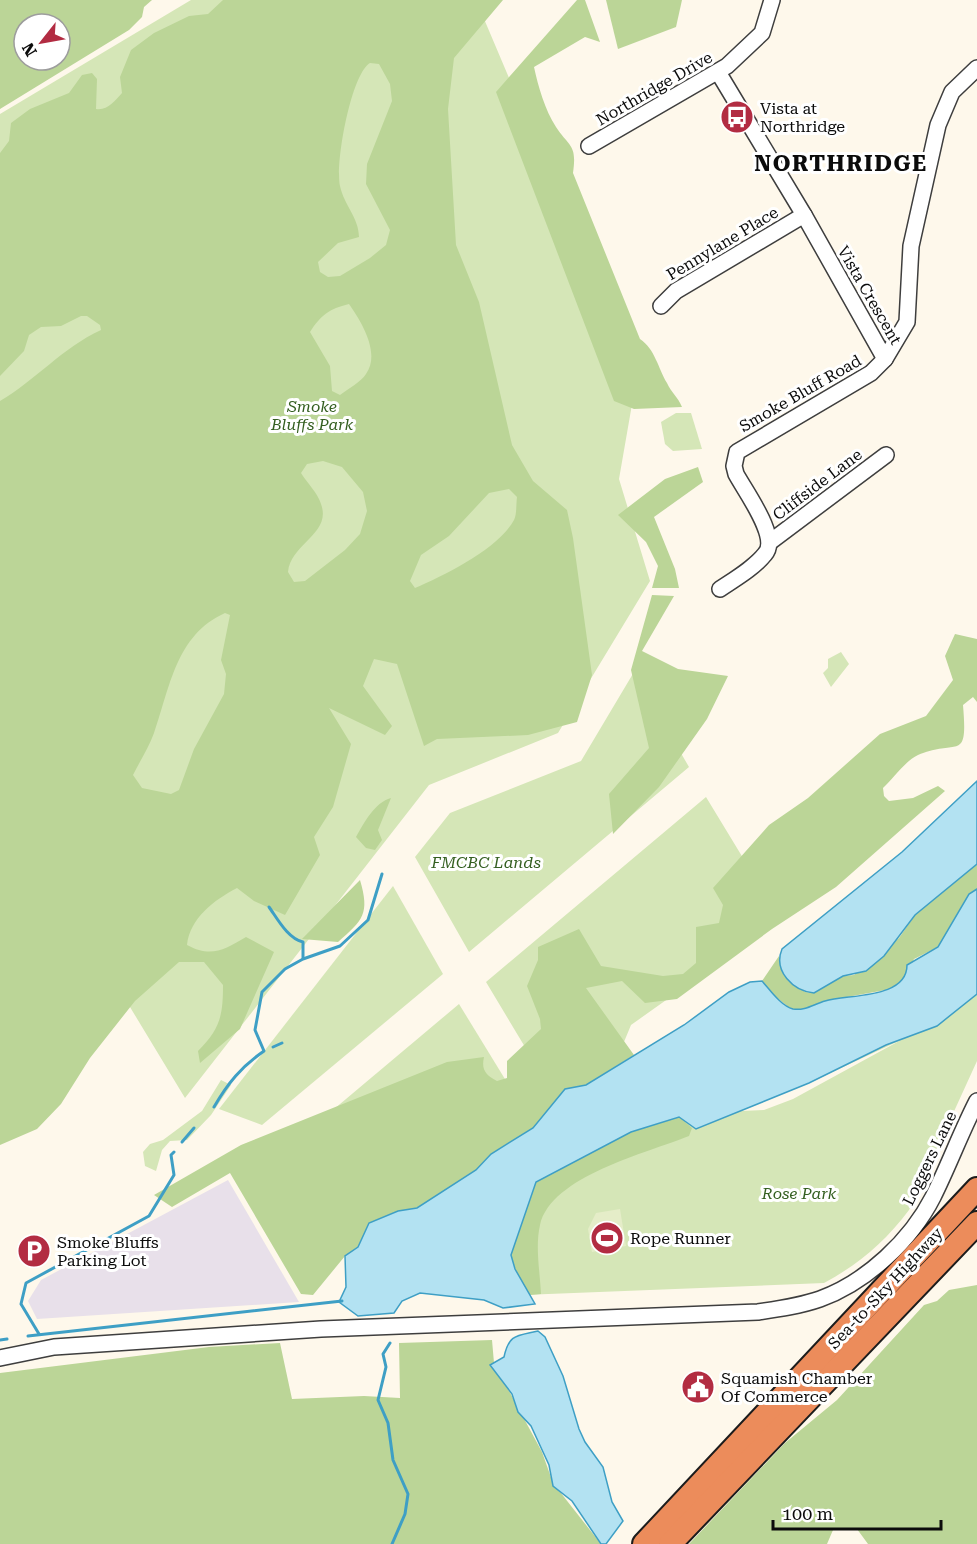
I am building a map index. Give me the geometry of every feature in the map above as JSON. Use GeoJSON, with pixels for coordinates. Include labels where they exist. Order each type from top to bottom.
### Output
{"type":"FeatureCollection","features":[{"type":"Feature","properties":{"kind":"highway","name":"Sea-to-Sky Highway"},"geometry":{"type":"LineString","coordinates":[[644,1544],[977,1189]]}},
{"type":"Feature","properties":{"kind":"highway","name":"Sea-to-Sky Highway"},"geometry":{"type":"LineString","coordinates":[[670,1544],[977,1223]]}},
{"type":"Feature","properties":{"kind":"street","name":"Northridge Drive"},"geometry":{"type":"LineString","coordinates":[[589,146],[718,72],[762,33],[772,0]]}},
{"type":"Feature","properties":{"kind":"street","name":"Vista Crescent"},"geometry":{"type":"LineString","coordinates":[[718,72],[804,215],[885,359],[907,322],[910,246],[938,125],[952,92],[977,68]]}},
{"type":"Feature","properties":{"kind":"street","name":"Pennylane Place"},"geometry":{"type":"LineString","coordinates":[[661,306],[676,291],[804,215]]}},
{"type":"Feature","properties":{"kind":"street","name":"Smoke Bluff Road"},"geometry":{"type":"LineString","coordinates":[[770,542],[766,527],[736,474],[734,458],[745,446],[872,373],[885,359]]}},
{"type":"Feature","properties":{"kind":"street","name":"Cliffside Lane"},"geometry":{"type":"LineString","coordinates":[[720,589],[766,554],[770,542],[886,455]]}},
{"type":"Feature","properties":{"kind":"street","name":"Loggers Lane"},"geometry":{"type":"LineString","coordinates":[[0,1358],[54,1347],[321,1329],[758,1312],[796,1306],[822,1298],[863,1275],[898,1246],[932,1198],[977,1101]]}},
{"type":"Feature","properties":{"kind":"shaded area"},"geometry":{"type":"Polygon","coordinates":[[[228,1180],[299,1302],[37,1319],[28,1301],[41,1280],[228,1180]]]}},
{"type":"Feature","properties":{"kind":"green space"},"geometry":{"type":"Polygon","coordinates":[[[0,0],[152,0],[144,7],[142,17],[129,30],[72,65],[72,12],[12,12],[12,72],[60,72],[0,109],[0,0]]]}},
{"type":"Feature","properties":{"kind":"green space","name":"Smoke Bluffs Park"},"geometry":{"type":"Polygon","coordinates":[[[191,0],[476,0],[603,300],[635,387],[619,479],[650,581],[558,733],[429,785],[185,1098],[0,792],[0,114],[191,0]]]}},
{"type":"Feature","properties":{"kind":"green space","name":"Smoke Bluffs Park"},"geometry":{"type":"Polygon","coordinates":[[[223,0],[503,0],[454,58],[448,109],[456,245],[479,302],[512,445],[533,481],[567,510],[592,675],[577,722],[528,735],[437,739],[424,746],[397,664],[374,659],[363,686],[392,726],[385,735],[329,708],[351,744],[333,807],[314,837],[320,855],[285,915],[254,901],[237,888],[204,911],[189,935],[187,945],[203,951],[224,949],[246,937],[274,952],[240,1029],[200,1063],[198,1051],[216,1029],[219,1021],[223,985],[204,962],[179,962],[135,1001],[90,1058],[61,1104],[37,1129],[0,1145],[0,401],[61,355],[101,330],[100,325],[87,316],[81,316],[61,326],[41,327],[29,335],[24,351],[0,376],[0,153],[9,141],[11,123],[30,109],[69,93],[82,75],[92,73],[97,79],[96,109],[110,105],[122,93],[120,77],[131,50],[154,33],[189,16],[208,14],[223,0]],[[370,63],[363,71],[346,120],[339,175],[342,193],[357,224],[359,237],[338,243],[318,262],[320,272],[328,277],[340,276],[370,258],[386,245],[390,230],[366,184],[367,164],[392,101],[390,84],[379,64],[370,63]],[[349,304],[326,314],[310,332],[330,366],[332,391],[340,395],[364,377],[370,366],[371,357],[368,337],[359,319],[349,304]],[[323,461],[307,464],[301,473],[317,496],[323,514],[316,531],[291,562],[288,572],[294,582],[305,581],[345,550],[360,534],[367,511],[363,492],[342,467],[323,461]],[[509,489],[489,493],[449,536],[421,555],[410,581],[415,588],[470,560],[496,541],[514,520],[517,497],[509,489]],[[225,613],[195,635],[177,664],[152,738],[133,775],[142,788],[171,794],[179,790],[194,749],[224,694],[226,674],[221,660],[230,615],[225,613]]]}},
{"type":"Feature","properties":{"kind":"green space"},"geometry":{"type":"Polygon","coordinates":[[[577,0],[585,0],[600,42],[585,37],[534,67],[545,106],[573,151],[573,173],[640,339],[653,353],[682,407],[634,409],[614,401],[496,92],[577,0]]]}},
{"type":"Feature","properties":{"kind":"green space"},"geometry":{"type":"Polygon","coordinates":[[[606,0],[682,0],[676,27],[618,49],[606,0]]]}},
{"type":"Feature","properties":{"kind":"green space"},"geometry":{"type":"Polygon","coordinates":[[[676,413],[691,413],[702,449],[673,451],[665,444],[661,422],[676,413]]]}},
{"type":"Feature","properties":{"kind":"green space"},"geometry":{"type":"Polygon","coordinates":[[[698,467],[703,482],[654,517],[675,569],[679,588],[652,588],[658,566],[646,542],[618,515],[665,479],[698,467]]]}},
{"type":"Feature","properties":{"kind":"green space"},"geometry":{"type":"Polygon","coordinates":[[[652,595],[674,596],[642,651],[678,669],[728,676],[707,719],[659,787],[613,834],[609,794],[649,748],[631,670],[652,595]]]}},
{"type":"Feature","properties":{"kind":"green space"},"geometry":{"type":"Polygon","coordinates":[[[955,634],[977,639],[977,702],[973,697],[963,705],[964,735],[962,742],[957,746],[918,755],[883,788],[884,796],[889,801],[913,798],[938,786],[945,791],[836,887],[772,929],[677,999],[645,1003],[622,981],[586,988],[634,1055],[586,1085],[565,1089],[533,1128],[491,1154],[476,1170],[417,1208],[398,1211],[369,1223],[358,1247],[345,1256],[313,1295],[301,1294],[230,1173],[172,1207],[154,1195],[241,1145],[447,1062],[484,1057],[483,1065],[487,1074],[497,1081],[507,1078],[507,1061],[541,1029],[540,1019],[527,986],[538,960],[538,947],[579,929],[601,966],[663,976],[683,974],[696,963],[696,927],[719,923],[723,905],[713,888],[769,825],[808,798],[880,734],[926,716],[953,680],[945,656],[955,634]]]}},
{"type":"Feature","properties":{"kind":"green space"},"geometry":{"type":"Polygon","coordinates":[[[841,652],[849,664],[831,687],[823,673],[828,668],[828,659],[841,652]]]}},
{"type":"Feature","properties":{"kind":"green space","name":"FMCBC Lands"},"geometry":{"type":"Polygon","coordinates":[[[634,672],[689,767],[469,952],[415,857],[450,813],[581,761],[634,672]]]}},
{"type":"Feature","properties":{"kind":"green space"},"geometry":{"type":"Polygon","coordinates":[[[706,797],[780,919],[631,1025],[619,1054],[549,1087],[486,982],[706,797]]]}},
{"type":"Feature","properties":{"kind":"green space"},"geometry":{"type":"Polygon","coordinates":[[[391,798],[378,830],[382,840],[375,850],[366,848],[356,837],[375,808],[391,798]]]}},
{"type":"Feature","properties":{"kind":"green space"},"geometry":{"type":"Polygon","coordinates":[[[977,864],[977,889],[969,894],[938,947],[914,959],[903,981],[891,989],[825,1001],[806,1009],[791,1009],[762,981],[779,956],[784,973],[805,992],[814,993],[843,976],[854,975],[899,938],[915,915],[977,864]]]}},
{"type":"Feature","properties":{"kind":"green space"},"geometry":{"type":"Polygon","coordinates":[[[360,880],[364,909],[359,922],[338,942],[302,939],[360,880]]]}},
{"type":"Feature","properties":{"kind":"green space","name":"FMCBC Lands"},"geometry":{"type":"Polygon","coordinates":[[[393,886],[443,974],[262,1125],[219,1109],[393,886]]]}},
{"type":"Feature","properties":{"kind":"green space","name":"Rose Park"},"geometry":{"type":"Polygon","coordinates":[[[977,980],[977,1061],[909,1210],[871,1251],[824,1283],[523,1295],[496,1212],[528,1178],[977,980]],[[901,1040],[809,1083],[741,1111],[764,1110],[793,1099],[901,1040]]]}},
{"type":"Feature","properties":{"kind":"green space"},"geometry":{"type":"Polygon","coordinates":[[[459,1004],[524,1110],[321,1120],[459,1004]]]}},
{"type":"Feature","properties":{"kind":"green space"},"geometry":{"type":"Polygon","coordinates":[[[221,1080],[231,1085],[211,1115],[187,1140],[170,1141],[162,1150],[156,1171],[145,1166],[143,1152],[150,1144],[163,1140],[202,1111],[221,1080]]]}},
{"type":"Feature","properties":{"kind":"green space"},"geometry":{"type":"Polygon","coordinates":[[[679,1117],[692,1128],[689,1136],[626,1159],[581,1180],[562,1193],[548,1208],[539,1233],[541,1294],[530,1295],[515,1269],[511,1255],[536,1182],[631,1132],[679,1117]]]}},
{"type":"Feature","properties":{"kind":"green space","name":"Rope Runner"},"geometry":{"type":"Polygon","coordinates":[[[620,1209],[626,1246],[592,1252],[588,1229],[596,1213],[620,1209]]]}},
{"type":"Feature","properties":{"kind":"green space"},"geometry":{"type":"Polygon","coordinates":[[[977,1285],[977,1544],[868,1544],[857,1529],[833,1530],[827,1544],[689,1544],[785,1443],[837,1400],[924,1305],[937,1301],[949,1290],[977,1285]]]}},
{"type":"Feature","properties":{"kind":"green space"},"geometry":{"type":"Polygon","coordinates":[[[492,1340],[494,1363],[542,1452],[553,1483],[601,1544],[0,1544],[0,1373],[209,1347],[280,1343],[292,1399],[364,1396],[400,1398],[399,1343],[492,1340]]]}},
{"type":"Feature","properties":{"kind":"water"},"geometry":{"type":"Polygon","coordinates":[[[977,781],[977,864],[915,915],[884,956],[866,971],[843,976],[814,993],[792,984],[780,965],[782,949],[902,852],[977,781]]]}},
{"type":"Feature","properties":{"kind":"water"},"geometry":{"type":"Polygon","coordinates":[[[977,889],[977,994],[937,1026],[886,1045],[809,1083],[696,1129],[679,1117],[631,1132],[536,1182],[511,1255],[515,1269],[535,1304],[503,1308],[484,1300],[420,1293],[402,1301],[394,1313],[358,1316],[339,1302],[346,1287],[345,1256],[358,1247],[369,1223],[398,1211],[417,1208],[476,1170],[491,1154],[533,1128],[565,1089],[586,1085],[684,1025],[729,992],[750,982],[762,981],[784,1005],[793,1009],[875,993],[898,984],[904,976],[907,965],[938,947],[969,894],[977,889]]]}},
{"type":"Feature","properties":{"kind":"water"},"geometry":{"type":"Polygon","coordinates":[[[538,1331],[545,1337],[563,1376],[579,1429],[585,1442],[603,1467],[612,1502],[623,1521],[606,1544],[601,1544],[572,1501],[553,1486],[549,1465],[531,1426],[518,1412],[512,1394],[490,1365],[504,1357],[508,1344],[515,1337],[538,1331]]]}},
{"type":"Feature","properties":{"kind":"waterway"},"geometry":{"type":"LineString","coordinates":[[214,1107],[236,1076],[264,1051],[255,1030],[262,992],[285,969],[303,959],[340,946],[368,920],[382,874]]}},
{"type":"Feature","properties":{"kind":"waterway"},"geometry":{"type":"LineString","coordinates":[[269,907],[288,933],[303,942],[303,958]]}},
{"type":"Feature","properties":{"kind":"waterway"},"geometry":{"type":"LineString","coordinates":[[273,1047],[282,1043]]}},
{"type":"Feature","properties":{"kind":"waterway"},"geometry":{"type":"LineString","coordinates":[[182,1142],[194,1128]]}},
{"type":"Feature","properties":{"kind":"waterway"},"geometry":{"type":"LineString","coordinates":[[39,1334],[21,1304],[26,1283],[149,1216],[174,1175],[171,1155],[174,1152]]}},
{"type":"Feature","properties":{"kind":"waterway"},"geometry":{"type":"LineString","coordinates":[[28,1336],[342,1301]]}},
{"type":"Feature","properties":{"kind":"waterway"},"geometry":{"type":"LineString","coordinates":[[0,1340],[7,1339]]}},
{"type":"Feature","properties":{"kind":"waterway"},"geometry":{"type":"LineString","coordinates":[[390,1343],[383,1354],[386,1367],[378,1400],[388,1423],[393,1460],[408,1494],[405,1514],[392,1544]]}},
{"type":"Feature","properties":{"kind":"place","name":"Vista at Northridge"},"geometry":{"type":"Point","coordinates":[737,117]}},
{"type":"Feature","properties":{"kind":"place","name":"Rope Runner"},"geometry":{"type":"Point","coordinates":[607,1238]}},
{"type":"Feature","properties":{"kind":"place","name":"Smoke Bluffs Parking Lot"},"geometry":{"type":"Point","coordinates":[34,1251]}},
{"type":"Feature","properties":{"kind":"place","name":"Squamish Chamber Of Commerce"},"geometry":{"type":"Point","coordinates":[698,1387]}},
{"type":"Feature","properties":{"kind":"district","name":"NORTHRIDGE"},"geometry":{"type":"Point","coordinates":[841,163]}}]}
